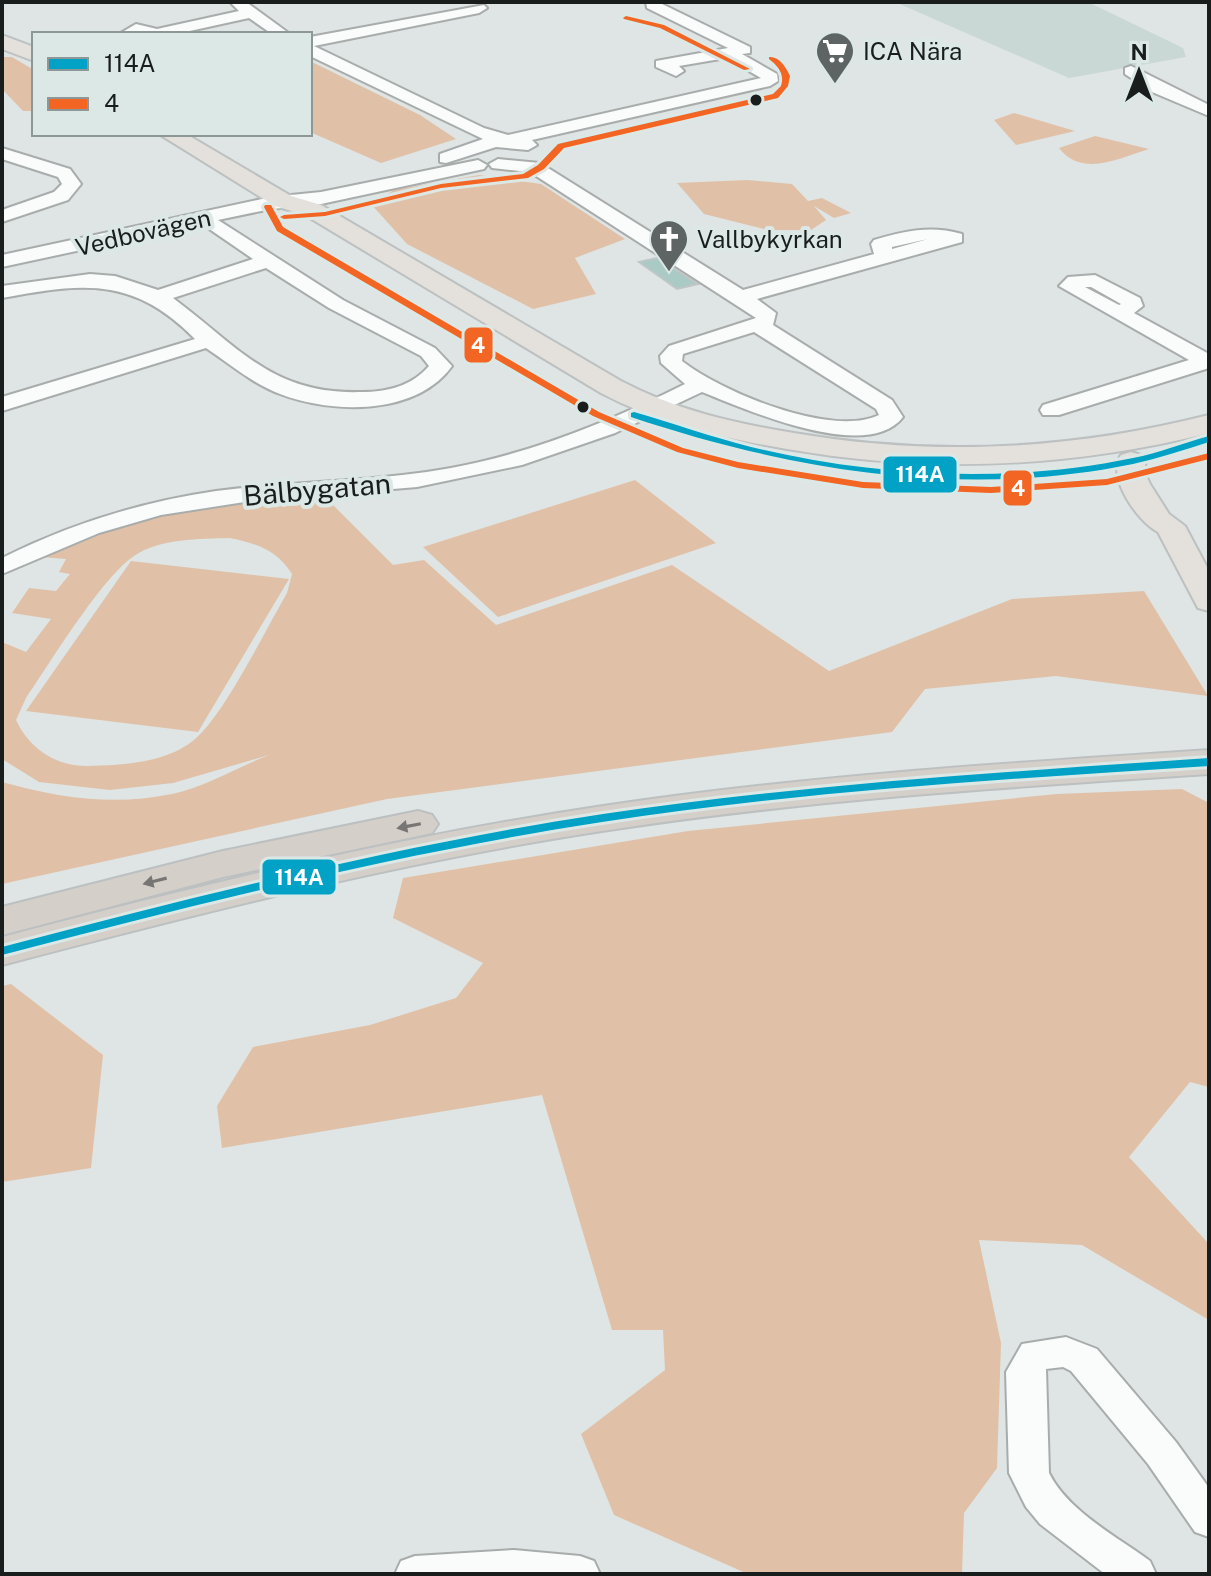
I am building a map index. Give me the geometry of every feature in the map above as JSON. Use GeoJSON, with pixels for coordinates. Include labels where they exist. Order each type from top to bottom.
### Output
{"type":"FeatureCollection","features":[{"type":"Feature","properties":{"kind":"highway"},"geometry":{"type":"LineString","coordinates":[[2,921],[223,864],[520,805],[816,765],[1209,737]]}},
{"type":"Feature","properties":{"kind":"highway"},"geometry":{"type":"LineString","coordinates":[[2,951],[305,874],[533,830],[811,791],[1209,762]]}},
{"type":"Feature","properties":{"kind":"main road"},"geometry":{"type":"LineString","coordinates":[[2,41],[32,54]]}},
{"type":"Feature","properties":{"kind":"main road"},"geometry":{"type":"LineString","coordinates":[[173,136],[283,201],[313,210],[673,432],[757,451],[877,470],[962,474],[1085,468],[1107,472],[1209,424]]}},
{"type":"Feature","properties":{"kind":"main road"},"geometry":{"type":"LineString","coordinates":[[644,412],[752,434],[882,455],[1024,457],[1127,464],[1209,439]]}},
{"type":"Feature","properties":{"kind":"main road"},"geometry":{"type":"LineString","coordinates":[[1127,464],[1158,520],[1170,526],[1209,601]]}},
{"type":"Feature","properties":{"kind":"street"},"geometry":{"type":"LineString","coordinates":[[236,2],[279,32]]}},
{"type":"Feature","properties":{"kind":"street"},"geometry":{"type":"LineString","coordinates":[[630,2],[658,5],[763,60],[768,67],[762,71]]}},
{"type":"Feature","properties":{"kind":"street"},"geometry":{"type":"LineString","coordinates":[[312,42],[479,8]]}},
{"type":"Feature","properties":{"kind":"street"},"geometry":{"type":"LineString","coordinates":[[164,32],[252,13]]}},
{"type":"Feature","properties":{"kind":"street"},"geometry":{"type":"LineString","coordinates":[[312,51],[478,132],[507,140],[766,313],[766,321],[758,325],[676,350],[670,359],[672,363],[696,382],[768,410],[839,430],[874,428],[892,417],[884,405],[758,325]]}},
{"type":"Feature","properties":{"kind":"street"},"geometry":{"type":"LineString","coordinates":[[468,156],[507,140],[554,131],[716,93],[770,81],[771,77],[745,62],[730,60],[676,71],[716,93],[745,108]]}},
{"type":"Feature","properties":{"kind":"street"},"geometry":{"type":"LineString","coordinates":[[1131,71],[1158,88],[1209,111]]}},
{"type":"Feature","properties":{"kind":"street"},"geometry":{"type":"LineString","coordinates":[[468,156],[498,164],[533,157],[554,131]]}},
{"type":"Feature","properties":{"kind":"street"},"geometry":{"type":"LineString","coordinates":[[468,156],[478,132]]}},
{"type":"Feature","properties":{"kind":"street"},"geometry":{"type":"LineString","coordinates":[[2,153],[64,173],[72,184],[61,196],[2,216]]}},
{"type":"Feature","properties":{"kind":"street","name":"Vedbovägen"},"geometry":{"type":"LineString","coordinates":[[10,260],[283,201],[321,198],[468,156]]}},
{"type":"Feature","properties":{"kind":"street"},"geometry":{"type":"LineString","coordinates":[[2,292],[89,281],[127,284],[160,296],[187,315],[209,341],[266,378],[289,390],[321,399],[368,399],[400,393],[433,380],[441,366],[428,352],[336,304],[211,224]]}},
{"type":"Feature","properties":{"kind":"street"},"geometry":{"type":"LineString","coordinates":[[740,297],[885,257]]}},
{"type":"Feature","properties":{"kind":"street"},"geometry":{"type":"LineString","coordinates":[[10,260],[30,287]]}},
{"type":"Feature","properties":{"kind":"street"},"geometry":{"type":"LineString","coordinates":[[160,296],[268,261]]}},
{"type":"Feature","properties":{"kind":"street"},"geometry":{"type":"LineString","coordinates":[[1118,313],[1208,361]]}},
{"type":"Feature","properties":{"kind":"street"},"geometry":{"type":"LineString","coordinates":[[2,404],[209,341]]}},
{"type":"Feature","properties":{"kind":"street"},"geometry":{"type":"LineString","coordinates":[[1051,410],[1208,361]]}},
{"type":"Feature","properties":{"kind":"street","name":"Bälbygatan"},"geometry":{"type":"LineString","coordinates":[[2,567],[88,528],[147,511],[214,499],[453,474],[518,459],[644,412],[695,387],[696,382]]}},
{"type":"Feature","properties":{"kind":"street"},"geometry":{"type":"LineString","coordinates":[[1136,1574],[1054,1512],[1040,1495],[1029,1473],[1025,1372],[1035,1355],[1066,1352],[1084,1360],[1162,1453],[1209,1520]]}},
{"type":"Feature","properties":{"kind":"street"},"geometry":{"type":"LineString","coordinates":[[415,1574],[514,1568],[580,1574]]}},
{"type":"Feature","properties":{"kind":"shaded area"},"geometry":{"type":"Polygon","coordinates":[[[895,2],[1088,2],[1183,48],[1186,57],[1069,78],[895,2]]]}},
{"type":"Feature","properties":{"kind":"shaded area"},"geometry":{"type":"Polygon","coordinates":[[[2,57],[12,57],[32,69],[32,111],[23,111],[2,89],[2,57]]]}},
{"type":"Feature","properties":{"kind":"shaded area"},"geometry":{"type":"Polygon","coordinates":[[[312,62],[420,115],[456,139],[381,163],[312,133],[312,62]]]}},
{"type":"Feature","properties":{"kind":"shaded area"},"geometry":{"type":"Polygon","coordinates":[[[1014,113],[1075,131],[1016,145],[994,120],[1014,113]]]}},
{"type":"Feature","properties":{"kind":"shaded area"},"geometry":{"type":"Polygon","coordinates":[[[1095,136],[1149,149],[1114,161],[1090,164],[1068,157],[1059,148],[1095,136]]]}},
{"type":"Feature","properties":{"kind":"shaded area"},"geometry":{"type":"Polygon","coordinates":[[[479,175],[541,184],[625,239],[575,258],[596,294],[533,309],[407,244],[371,204],[394,190],[479,175]]]}},
{"type":"Feature","properties":{"kind":"shaded area"},"geometry":{"type":"Polygon","coordinates":[[[747,180],[792,184],[808,201],[822,198],[851,213],[834,218],[814,206],[826,220],[811,230],[768,230],[704,214],[677,183],[747,180]]]}},
{"type":"Feature","properties":{"kind":"shaded area"},"geometry":{"type":"Polygon","coordinates":[[[635,480],[716,543],[498,617],[423,547],[635,480]]]}},
{"type":"Feature","properties":{"kind":"shaded area"},"geometry":{"type":"Polygon","coordinates":[[[328,494],[334,506],[393,565],[424,560],[496,625],[672,565],[829,671],[1012,599],[1144,591],[1208,696],[1056,676],[925,689],[892,732],[387,799],[2,884],[2,782],[86,798],[150,798],[197,787],[269,755],[173,783],[110,790],[39,782],[2,759],[2,642],[26,652],[51,619],[12,613],[29,588],[56,591],[70,574],[59,572],[66,559],[40,557],[76,541],[146,519],[216,505],[328,494]],[[230,538],[156,546],[134,556],[107,582],[26,698],[16,720],[36,747],[66,763],[89,766],[158,758],[195,739],[219,711],[244,670],[287,593],[292,574],[272,553],[257,545],[230,538]]]}},
{"type":"Feature","properties":{"kind":"shaded area"},"geometry":{"type":"Polygon","coordinates":[[[131,561],[289,579],[198,732],[26,711],[131,561]]]}},
{"type":"Feature","properties":{"kind":"shaded area"},"geometry":{"type":"Polygon","coordinates":[[[1182,789],[1209,803],[1209,1087],[1190,1082],[1129,1157],[1209,1244],[1209,1320],[1082,1245],[979,1240],[1001,1343],[997,1468],[964,1513],[962,1574],[748,1574],[614,1515],[581,1434],[665,1370],[663,1330],[612,1330],[542,1095],[222,1148],[217,1106],[253,1047],[370,1025],[456,998],[483,963],[393,918],[403,878],[688,831],[1057,794],[1182,789]]]}},
{"type":"Feature","properties":{"kind":"shaded area"},"geometry":{"type":"Polygon","coordinates":[[[11,984],[103,1055],[91,1168],[2,1182],[2,986],[11,984]]]}},
{"type":"Feature","properties":{"kind":"building","name":"Vallbykyrkan"},"geometry":{"type":"Polygon","coordinates":[[[657,258],[698,284],[677,289],[639,262],[657,258]]]}},
{"type":"Feature","properties":{"kind":"transit line","name":"4"},"geometry":{"type":"LineString","coordinates":[[626,18],[662,26],[746,69]]}},
{"type":"Feature","properties":{"kind":"transit line","name":"4"},"geometry":{"type":"LineString","coordinates":[[284,217],[325,214],[441,186],[525,176],[541,167],[561,146],[775,96],[785,86],[786,76],[781,66],[771,58]]}},
{"type":"Feature","properties":{"kind":"transit line","name":"4"},"geometry":{"type":"LineString","coordinates":[[268,207],[280,229],[596,414],[680,450],[738,465],[863,485],[991,490],[1107,482],[1209,456]]}},
{"type":"Feature","properties":{"kind":"transit line","name":"114A"},"geometry":{"type":"LineString","coordinates":[[634,415],[692,434],[813,463],[936,476],[1060,472],[1132,461],[1209,439]]}},
{"type":"Feature","properties":{"kind":"transit line","name":"114A"},"geometry":{"type":"LineString","coordinates":[[2,951],[376,860],[603,818],[829,791],[1209,762]]}},
{"type":"Feature","properties":{"kind":"place","name":"ICA Nära"},"geometry":{"type":"Point","coordinates":[835,85]}},
{"type":"Feature","properties":{"kind":"place","name":"Vallbykyrkan"},"geometry":{"type":"Point","coordinates":[669,273]}}]}
